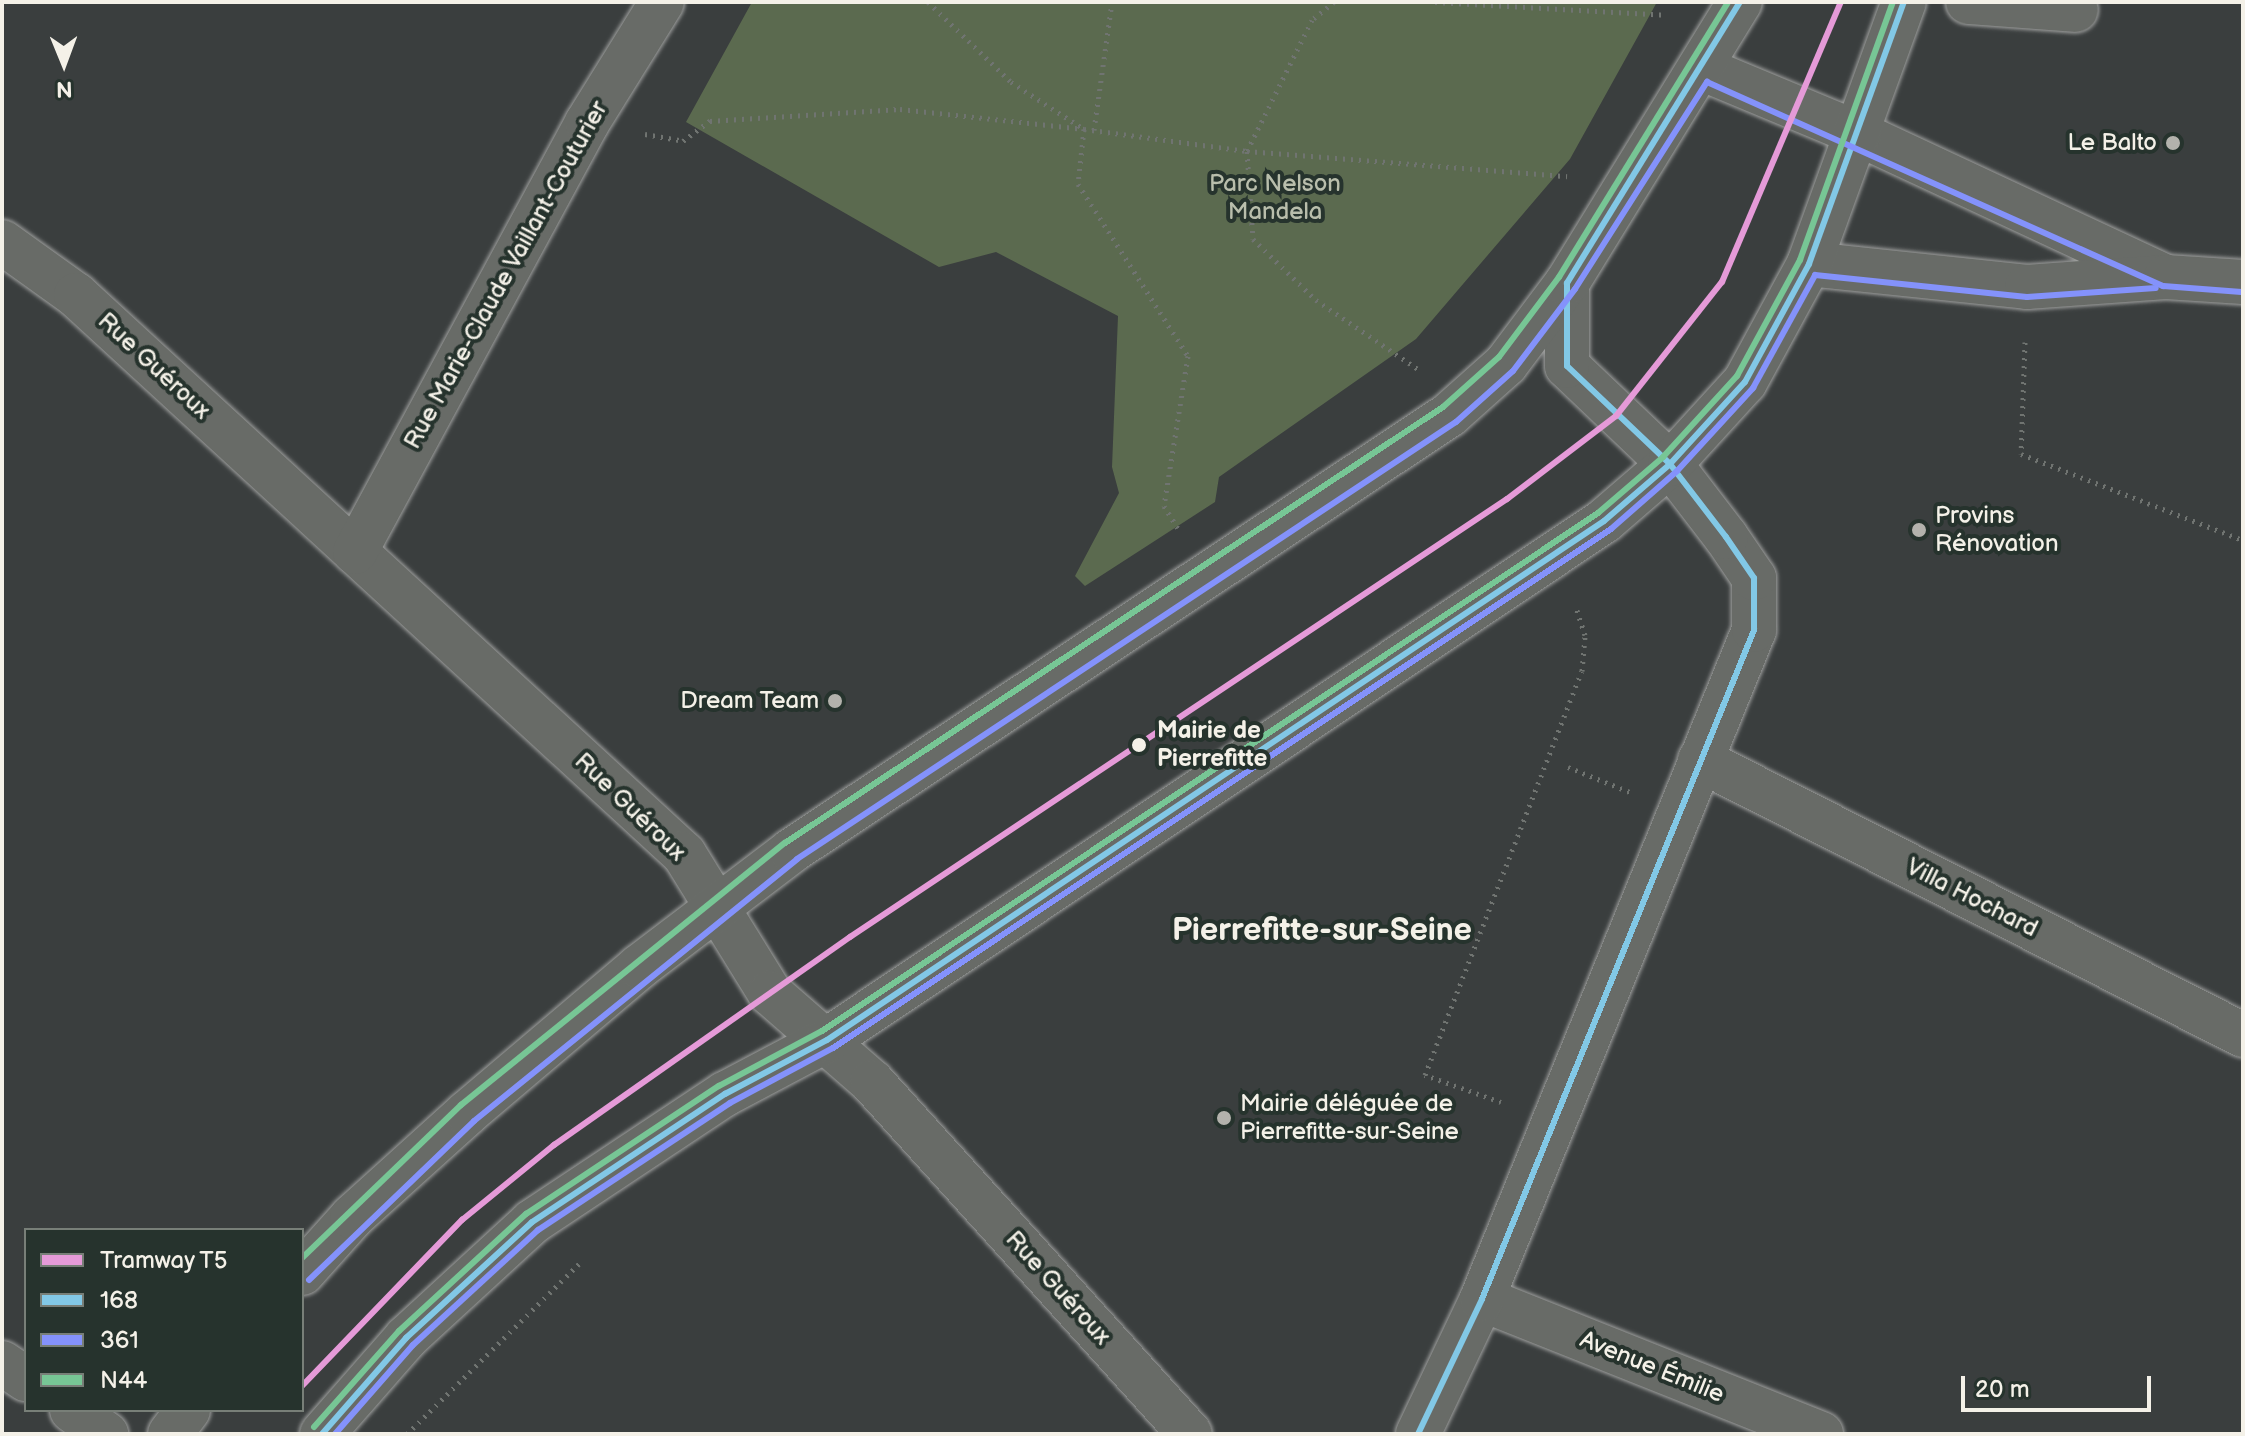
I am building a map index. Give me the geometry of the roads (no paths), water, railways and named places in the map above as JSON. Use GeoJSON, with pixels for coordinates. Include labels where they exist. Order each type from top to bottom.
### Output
{"type":"FeatureCollection","features":[{"type":"Feature","properties":{"kind":"street","name":"Rue Marie-Claude Vaillant-Couturier"},"geometry":{"type":"LineString","coordinates":[[355,552],[587,123],[662,2]]}},
{"type":"Feature","properties":{"kind":"street"},"geometry":{"type":"LineString","coordinates":[[304,1271],[352,1217],[467,1113],[791,851],[1449,415],[1506,364],[1567,283],[1703,69],[1740,2]]}},
{"type":"Feature","properties":{"kind":"street"},"geometry":{"type":"LineString","coordinates":[[322,1434],[406,1338],[532,1222],[725,1094],[827,1040],[1604,521],[1670,464],[1745,382],[1809,264],[1859,134],[1904,2]]}},
{"type":"Feature","properties":{"kind":"street"},"geometry":{"type":"LineString","coordinates":[[1968,2],[2076,10]]}},
{"type":"Feature","properties":{"kind":"street"},"geometry":{"type":"LineString","coordinates":[[1703,69],[1859,134],[2166,277]]}},
{"type":"Feature","properties":{"kind":"street","name":"Rue Guéroux"},"geometry":{"type":"LineString","coordinates":[[2,242],[76,295],[684,854],[770,993],[827,1040],[1190,1434]]}},
{"type":"Feature","properties":{"kind":"street"},"geometry":{"type":"LineString","coordinates":[[1809,264],[2027,287],[2166,277],[2243,282]]}},
{"type":"Feature","properties":{"kind":"street"},"geometry":{"type":"LineString","coordinates":[[1418,1434],[1482,1299],[1754,630],[1754,578],[1670,464],[1567,366],[1567,283]]}},
{"type":"Feature","properties":{"kind":"street","name":"Villa Hochard"},"geometry":{"type":"LineString","coordinates":[[1700,760],[2243,1035]]}},
{"type":"Feature","properties":{"kind":"street","name":"Avenue Émilie"},"geometry":{"type":"LineString","coordinates":[[1482,1299],[1821,1434]]}},
{"type":"Feature","properties":{"kind":"street"},"geometry":{"type":"LineString","coordinates":[[2,1363],[24,1378]]}},
{"type":"Feature","properties":{"kind":"street"},"geometry":{"type":"LineString","coordinates":[[75,1412],[106,1434]]}},
{"type":"Feature","properties":{"kind":"street"},"geometry":{"type":"LineString","coordinates":[[170,1434],[186,1412]]}},
{"type":"Feature","properties":{"kind":"tram line","name":"T5"},"geometry":{"type":"LineString","coordinates":[[304,1384],[462,1220],[554,1145],[850,937],[1507,499],[1616,416],[1722,282],[1841,2]]}},
{"type":"Feature","properties":{"kind":"place","name":"Le Balto"},"geometry":{"type":"Point","coordinates":[2173,143]}},
{"type":"Feature","properties":{"kind":"place","name":"Provins Rénovation"},"geometry":{"type":"Point","coordinates":[1919,530]}},
{"type":"Feature","properties":{"kind":"place","name":"Dream Team"},"geometry":{"type":"Point","coordinates":[835,701]}},
{"type":"Feature","properties":{"kind":"place","name":"Mairie de Pierrefitte"},"geometry":{"type":"Point","coordinates":[1139,745]}},
{"type":"Feature","properties":{"kind":"place","name":"Mairie déléguée de Pierrefitte-sur-Seine"},"geometry":{"type":"Point","coordinates":[1224,1118]}},
{"type":"Feature","properties":{"kind":"district","name":"Pierrefitte-sur-Seine"},"geometry":{"type":"Point","coordinates":[1322,931]}},
{"type":"Feature","properties":{"kind":"park label","name":"Parc Nelson Mandela"},"geometry":{"type":"Point","coordinates":[1275,198]}}]}
